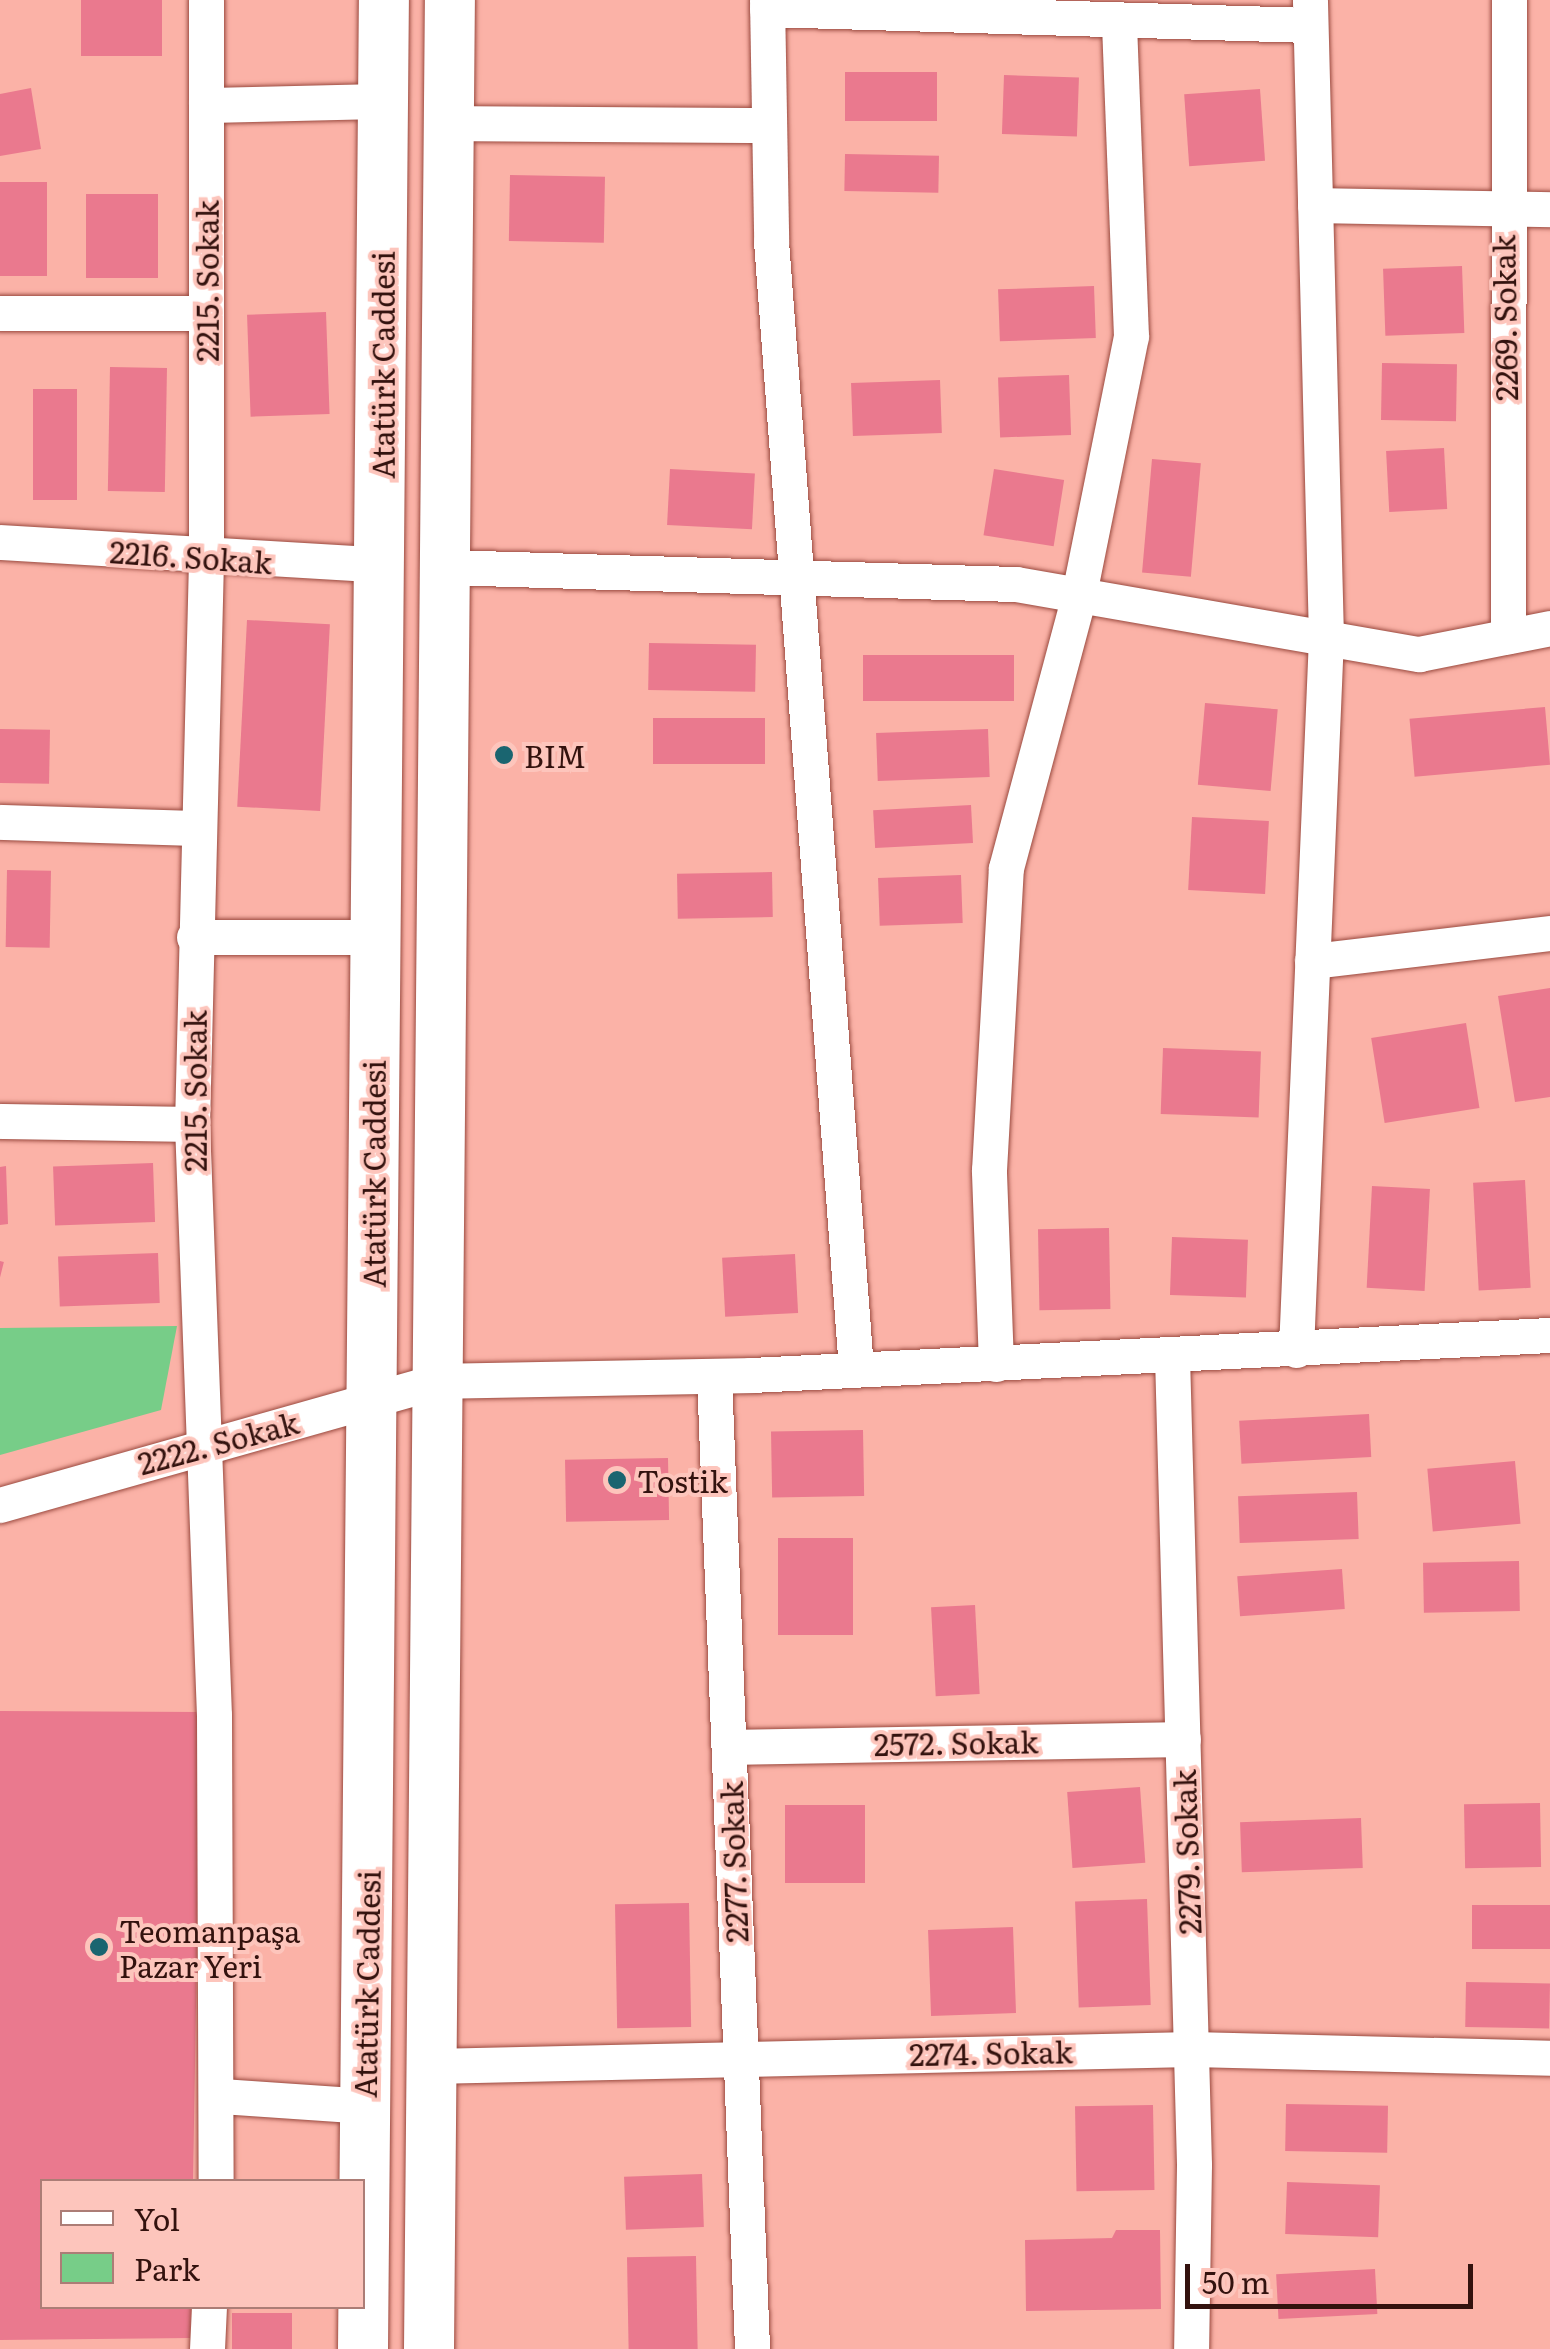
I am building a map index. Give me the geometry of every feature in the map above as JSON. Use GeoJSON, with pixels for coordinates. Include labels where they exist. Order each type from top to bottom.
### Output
{"type":"FeatureCollection","features":[{"type":"Feature","properties":{"kind":"main road","name":"Atatürk Caddesi"},"geometry":{"type":"LineString","coordinates":[[364,2179],[382,565],[384,0]]}},
{"type":"Feature","properties":{"kind":"main road"},"geometry":{"type":"LineString","coordinates":[[429,2349],[450,0]]}},
{"type":"Feature","properties":{"kind":"main road","name":"Atatürk Caddesi"},"geometry":{"type":"LineString","coordinates":[[363,2309],[363,2349]]}},
{"type":"Feature","properties":{"kind":"street","name":"2215. Sokak"},"geometry":{"type":"LineString","coordinates":[[206,0],[206,560],[194,828],[192,1124],[220,2096],[216,2179]]}},
{"type":"Feature","properties":{"kind":"street","name":"2269. Sokak"},"geometry":{"type":"LineString","coordinates":[[1508,636],[1502,208],[1509,0]]}},
{"type":"Feature","properties":{"kind":"street"},"geometry":{"type":"LineString","coordinates":[[856,1370],[825,1051],[769,126],[767,4],[1119,19],[1310,12],[1326,638],[1296,1350]]}},
{"type":"Feature","properties":{"kind":"street"},"geometry":{"type":"LineString","coordinates":[[996,1364],[989,1170],[1006,868],[1078,599],[1131,336],[1119,19]]}},
{"type":"Feature","properties":{"kind":"street"},"geometry":{"type":"LineString","coordinates":[[206,105],[383,101]]}},
{"type":"Feature","properties":{"kind":"street"},"geometry":{"type":"LineString","coordinates":[[449,122],[769,126]]}},
{"type":"Feature","properties":{"kind":"street"},"geometry":{"type":"LineString","coordinates":[[1315,205],[1550,209]]}},
{"type":"Feature","properties":{"kind":"street"},"geometry":{"type":"LineString","coordinates":[[0,312],[206,313]]}},
{"type":"Feature","properties":{"kind":"street","name":"2216. Sokak"},"geometry":{"type":"LineString","coordinates":[[0,542],[206,560],[382,565]]}},
{"type":"Feature","properties":{"kind":"street"},"geometry":{"type":"LineString","coordinates":[[444,567],[1016,584],[1078,599],[1419,654],[1550,628]]}},
{"type":"Feature","properties":{"kind":"street"},"geometry":{"type":"LineString","coordinates":[[0,822],[194,828]]}},
{"type":"Feature","properties":{"kind":"street"},"geometry":{"type":"LineString","coordinates":[[1312,961],[1550,933]]}},
{"type":"Feature","properties":{"kind":"street"},"geometry":{"type":"LineString","coordinates":[[194,937],[376,937]]}},
{"type":"Feature","properties":{"kind":"street"},"geometry":{"type":"LineString","coordinates":[[0,1121],[192,1124]]}},
{"type":"Feature","properties":{"kind":"street","name":"2222. Sokak"},"geometry":{"type":"LineString","coordinates":[[0,1505],[203,1442],[372,1404],[437,1380],[714,1376],[1550,1337]]}},
{"type":"Feature","properties":{"kind":"street","name":"2279. Sokak"},"geometry":{"type":"LineString","coordinates":[[1172,1356],[1192,2049],[1190,2349]]}},
{"type":"Feature","properties":{"kind":"street","name":"2277. Sokak"},"geometry":{"type":"LineString","coordinates":[[714,1376],[752,2349]]}},
{"type":"Feature","properties":{"kind":"street","name":"2572. Sokak"},"geometry":{"type":"LineString","coordinates":[[729,1747],[1183,1739]]}},
{"type":"Feature","properties":{"kind":"street","name":"2274. Sokak"},"geometry":{"type":"LineString","coordinates":[[431,2066],[741,2056],[1192,2049],[1550,2058]]}},
{"type":"Feature","properties":{"kind":"street"},"geometry":{"type":"LineString","coordinates":[[220,2096],[365,2106]]}},
{"type":"Feature","properties":{"kind":"street"},"geometry":{"type":"LineString","coordinates":[[206,2349],[209,2309]]}},
{"type":"Feature","properties":{"kind":"green space"},"geometry":{"type":"Polygon","coordinates":[[[177,1326],[161,1410],[0,1455],[0,1328],[177,1326]]]}},
{"type":"Feature","properties":{"kind":"building"},"geometry":{"type":"Polygon","coordinates":[[[81,0],[162,0],[162,56],[81,56],[81,0]]]}},
{"type":"Feature","properties":{"kind":"building"},"geometry":{"type":"Polygon","coordinates":[[[845,72],[937,72],[937,121],[845,121],[845,72]]]}},
{"type":"Feature","properties":{"kind":"building"},"geometry":{"type":"Polygon","coordinates":[[[1004,75],[1079,78],[1077,137],[1002,134],[1004,75]]]}},
{"type":"Feature","properties":{"kind":"building"},"geometry":{"type":"Polygon","coordinates":[[[31,88],[41,149],[0,156],[0,94],[31,88]]]}},
{"type":"Feature","properties":{"kind":"building"},"geometry":{"type":"Polygon","coordinates":[[[1260,89],[1265,161],[1189,166],[1184,94],[1260,89]]]}},
{"type":"Feature","properties":{"kind":"building"},"geometry":{"type":"Polygon","coordinates":[[[845,154],[939,156],[938,193],[844,191],[845,154]]]}},
{"type":"Feature","properties":{"kind":"building"},"geometry":{"type":"Polygon","coordinates":[[[510,175],[605,177],[604,243],[509,241],[510,175]]]}},
{"type":"Feature","properties":{"kind":"building"},"geometry":{"type":"Polygon","coordinates":[[[0,182],[47,182],[47,276],[0,276],[0,182]]]}},
{"type":"Feature","properties":{"kind":"building"},"geometry":{"type":"Polygon","coordinates":[[[86,194],[158,194],[158,278],[86,278],[86,194]]]}},
{"type":"Feature","properties":{"kind":"building"},"geometry":{"type":"Polygon","coordinates":[[[1462,266],[1464,333],[1385,336],[1383,269],[1462,266]]]}},
{"type":"Feature","properties":{"kind":"building"},"geometry":{"type":"Polygon","coordinates":[[[1094,286],[1096,338],[1000,341],[998,289],[1094,286]]]}},
{"type":"Feature","properties":{"kind":"building"},"geometry":{"type":"Polygon","coordinates":[[[326,312],[330,414],[251,417],[247,315],[326,312]]]}},
{"type":"Feature","properties":{"kind":"building"},"geometry":{"type":"Polygon","coordinates":[[[1382,363],[1457,364],[1456,421],[1381,420],[1382,363]]]}},
{"type":"Feature","properties":{"kind":"building"},"geometry":{"type":"Polygon","coordinates":[[[110,367],[167,368],[165,492],[108,491],[110,367]]]}},
{"type":"Feature","properties":{"kind":"building"},"geometry":{"type":"Polygon","coordinates":[[[1069,375],[1071,435],[1000,437],[998,377],[1069,375]]]}},
{"type":"Feature","properties":{"kind":"building"},"geometry":{"type":"Polygon","coordinates":[[[940,380],[942,433],[853,436],[851,383],[940,380]]]}},
{"type":"Feature","properties":{"kind":"building"},"geometry":{"type":"Polygon","coordinates":[[[33,389],[77,389],[77,500],[33,500],[33,389]]]}},
{"type":"Feature","properties":{"kind":"building"},"geometry":{"type":"Polygon","coordinates":[[[1444,448],[1447,509],[1389,512],[1386,451],[1444,448]]]}},
{"type":"Feature","properties":{"kind":"building"},"geometry":{"type":"Polygon","coordinates":[[[1152,459],[1201,463],[1191,577],[1142,573],[1152,459]]]}},
{"type":"Feature","properties":{"kind":"building"},"geometry":{"type":"Polygon","coordinates":[[[670,469],[755,473],[752,529],[667,525],[670,469]]]}},
{"type":"Feature","properties":{"kind":"building"},"geometry":{"type":"Polygon","coordinates":[[[994,469],[1064,480],[1054,546],[984,535],[994,469]]]}},
{"type":"Feature","properties":{"kind":"building"},"geometry":{"type":"Polygon","coordinates":[[[247,620],[330,624],[320,811],[237,807],[247,620]]]}},
{"type":"Feature","properties":{"kind":"building"},"geometry":{"type":"Polygon","coordinates":[[[649,643],[756,645],[755,692],[648,690],[649,643]]]}},
{"type":"Feature","properties":{"kind":"building"},"geometry":{"type":"Polygon","coordinates":[[[863,655],[1014,655],[1014,701],[863,701],[863,655]]]}},
{"type":"Feature","properties":{"kind":"building"},"geometry":{"type":"Polygon","coordinates":[[[1205,703],[1278,709],[1271,791],[1198,785],[1205,703]]]}},
{"type":"Feature","properties":{"kind":"building"},"geometry":{"type":"Polygon","coordinates":[[[1545,707],[1550,765],[1415,777],[1410,719],[1545,707]]]}},
{"type":"Feature","properties":{"kind":"building"},"geometry":{"type":"Polygon","coordinates":[[[653,718],[765,718],[765,764],[653,764],[653,718]]]}},
{"type":"Feature","properties":{"kind":"building"},"geometry":{"type":"Polygon","coordinates":[[[0,729],[50,730],[49,784],[0,783],[0,729]]]}},
{"type":"Feature","properties":{"kind":"building"},"geometry":{"type":"Polygon","coordinates":[[[988,729],[990,777],[878,781],[876,733],[988,729]]]}},
{"type":"Feature","properties":{"kind":"building"},"geometry":{"type":"Polygon","coordinates":[[[971,805],[973,843],[875,848],[873,810],[971,805]]]}},
{"type":"Feature","properties":{"kind":"building"},"geometry":{"type":"Polygon","coordinates":[[[1192,817],[1269,821],[1265,894],[1188,890],[1192,817]]]}},
{"type":"Feature","properties":{"kind":"building"},"geometry":{"type":"Polygon","coordinates":[[[7,870],[51,871],[50,948],[6,947],[7,870]]]}},
{"type":"Feature","properties":{"kind":"building"},"geometry":{"type":"Polygon","coordinates":[[[772,872],[773,917],[678,919],[677,874],[772,872]]]}},
{"type":"Feature","properties":{"kind":"building"},"geometry":{"type":"Polygon","coordinates":[[[961,875],[963,923],[880,926],[878,878],[961,875]]]}},
{"type":"Feature","properties":{"kind":"building"},"geometry":{"type":"Polygon","coordinates":[[[1550,988],[1550,1097],[1515,1102],[1498,996],[1550,988]]]}},
{"type":"Feature","properties":{"kind":"building"},"geometry":{"type":"Polygon","coordinates":[[[1466,1023],[1479,1108],[1385,1123],[1371,1038],[1466,1023]]]}},
{"type":"Feature","properties":{"kind":"building"},"geometry":{"type":"Polygon","coordinates":[[[1163,1048],[1261,1051],[1259,1117],[1161,1114],[1163,1048]]]}},
{"type":"Feature","properties":{"kind":"building"},"geometry":{"type":"Polygon","coordinates":[[[153,1163],[155,1222],[55,1225],[53,1166],[153,1163]]]}},
{"type":"Feature","properties":{"kind":"building"},"geometry":{"type":"Polygon","coordinates":[[[6,1166],[8,1224],[0,1225],[0,1167],[6,1166]]]}},
{"type":"Feature","properties":{"kind":"building"},"geometry":{"type":"Polygon","coordinates":[[[1525,1180],[1531,1288],[1479,1291],[1473,1183],[1525,1180]]]}},
{"type":"Feature","properties":{"kind":"building"},"geometry":{"type":"Polygon","coordinates":[[[1372,1186],[1430,1189],[1425,1291],[1367,1288],[1372,1186]]]}},
{"type":"Feature","properties":{"kind":"building"},"geometry":{"type":"Polygon","coordinates":[[[1109,1228],[1110,1309],[1039,1310],[1038,1229],[1109,1228]]]}},
{"type":"Feature","properties":{"kind":"building"},"geometry":{"type":"Polygon","coordinates":[[[1172,1237],[1248,1240],[1246,1298],[1170,1295],[1172,1237]]]}},
{"type":"Feature","properties":{"kind":"building"},"geometry":{"type":"Polygon","coordinates":[[[158,1253],[160,1303],[60,1306],[58,1256],[158,1253]]]}},
{"type":"Feature","properties":{"kind":"building"},"geometry":{"type":"Polygon","coordinates":[[[795,1254],[798,1313],[725,1317],[722,1258],[795,1254]]]}},
{"type":"Feature","properties":{"kind":"building"},"geometry":{"type":"Polygon","coordinates":[[[1369,1414],[1371,1457],[1241,1464],[1239,1421],[1369,1414]]]}},
{"type":"Feature","properties":{"kind":"building"},"geometry":{"type":"Polygon","coordinates":[[[863,1430],[864,1496],[772,1498],[771,1432],[863,1430]]]}},
{"type":"Feature","properties":{"kind":"building","name":"Tostik"},"geometry":{"type":"Polygon","coordinates":[[[668,1458],[669,1520],[566,1522],[565,1460],[668,1458]]]}},
{"type":"Feature","properties":{"kind":"building"},"geometry":{"type":"Polygon","coordinates":[[[1515,1461],[1520,1524],[1433,1531],[1427,1469],[1515,1461]]]}},
{"type":"Feature","properties":{"kind":"building"},"geometry":{"type":"Polygon","coordinates":[[[1357,1492],[1359,1539],[1240,1543],[1238,1496],[1357,1492]]]}},
{"type":"Feature","properties":{"kind":"building"},"geometry":{"type":"Polygon","coordinates":[[[778,1538],[853,1538],[853,1635],[778,1635],[778,1538]]]}},
{"type":"Feature","properties":{"kind":"building"},"geometry":{"type":"Polygon","coordinates":[[[1519,1561],[1520,1611],[1424,1613],[1423,1563],[1519,1561]]]}},
{"type":"Feature","properties":{"kind":"building"},"geometry":{"type":"Polygon","coordinates":[[[1342,1569],[1345,1609],[1240,1616],[1237,1576],[1342,1569]]]}},
{"type":"Feature","properties":{"kind":"building"},"geometry":{"type":"Polygon","coordinates":[[[975,1605],[980,1694],[936,1696],[931,1607],[975,1605]]]}},
{"type":"Feature","properties":{"kind":"building","name":"Teomanpaşa Pazar Yeri"},"geometry":{"type":"Polygon","coordinates":[[[0,1711],[201,1712],[193,2179],[40,2179],[40,2309],[191,2309],[190,2338],[0,2340],[0,1711]]]}},
{"type":"Feature","properties":{"kind":"building"},"geometry":{"type":"Polygon","coordinates":[[[1140,1787],[1145,1863],[1072,1868],[1067,1792],[1140,1787]]]}},
{"type":"Feature","properties":{"kind":"building"},"geometry":{"type":"Polygon","coordinates":[[[1540,1803],[1541,1867],[1465,1868],[1464,1804],[1540,1803]]]}},
{"type":"Feature","properties":{"kind":"building"},"geometry":{"type":"Polygon","coordinates":[[[785,1805],[865,1805],[865,1883],[785,1883],[785,1805]]]}},
{"type":"Feature","properties":{"kind":"building"},"geometry":{"type":"Polygon","coordinates":[[[1361,1818],[1363,1868],[1242,1872],[1240,1822],[1361,1818]]]}},
{"type":"Feature","properties":{"kind":"building"},"geometry":{"type":"Polygon","coordinates":[[[1147,1899],[1151,2005],[1079,2007],[1075,1902],[1147,1899]]]}},
{"type":"Feature","properties":{"kind":"building"},"geometry":{"type":"Polygon","coordinates":[[[689,1903],[691,2027],[617,2028],[615,1904],[689,1903]]]}},
{"type":"Feature","properties":{"kind":"building"},"geometry":{"type":"Polygon","coordinates":[[[1472,1905],[1550,1905],[1550,1949],[1472,1949],[1472,1905]]]}},
{"type":"Feature","properties":{"kind":"building"},"geometry":{"type":"Polygon","coordinates":[[[1013,1927],[1016,2013],[931,2016],[928,1930],[1013,1927]]]}},
{"type":"Feature","properties":{"kind":"building"},"geometry":{"type":"Polygon","coordinates":[[[1466,1982],[1550,1983],[1549,2028],[1465,2027],[1466,1982]]]}},
{"type":"Feature","properties":{"kind":"building"},"geometry":{"type":"Polygon","coordinates":[[[1286,2104],[1388,2106],[1387,2153],[1285,2151],[1286,2104]]]}},
{"type":"Feature","properties":{"kind":"building"},"geometry":{"type":"Polygon","coordinates":[[[1153,2105],[1154,2190],[1076,2191],[1075,2106],[1153,2105]]]}},
{"type":"Feature","properties":{"kind":"building"},"geometry":{"type":"Polygon","coordinates":[[[702,2174],[704,2227],[626,2230],[624,2177],[702,2174]]]}},
{"type":"Feature","properties":{"kind":"building"},"geometry":{"type":"Polygon","coordinates":[[[1287,2182],[1380,2185],[1378,2237],[1285,2234],[1287,2182]]]}},
{"type":"Feature","properties":{"kind":"building"},"geometry":{"type":"Polygon","coordinates":[[[1116,2230],[1160,2230],[1161,2309],[1026,2311],[1025,2240],[1112,2238],[1116,2230]]]}},
{"type":"Feature","properties":{"kind":"building"},"geometry":{"type":"Polygon","coordinates":[[[696,2256],[698,2349],[629,2349],[627,2257],[696,2256]]]}},
{"type":"Feature","properties":{"kind":"building"},"geometry":{"type":"Polygon","coordinates":[[[1375,2269],[1377,2314],[1278,2319],[1276,2274],[1375,2269]]]}},
{"type":"Feature","properties":{"kind":"building"},"geometry":{"type":"Polygon","coordinates":[[[232,2313],[292,2313],[292,2349],[232,2349],[232,2313]]]}},
{"type":"Feature","properties":{"kind":"place","name":"BIM"},"geometry":{"type":"Point","coordinates":[504,755]}},
{"type":"Feature","properties":{"kind":"place","name":"Tostik"},"geometry":{"type":"Point","coordinates":[617,1480]}},
{"type":"Feature","properties":{"kind":"place","name":"Teomanpaşa Pazar Yeri"},"geometry":{"type":"Point","coordinates":[99,1947]}}]}
